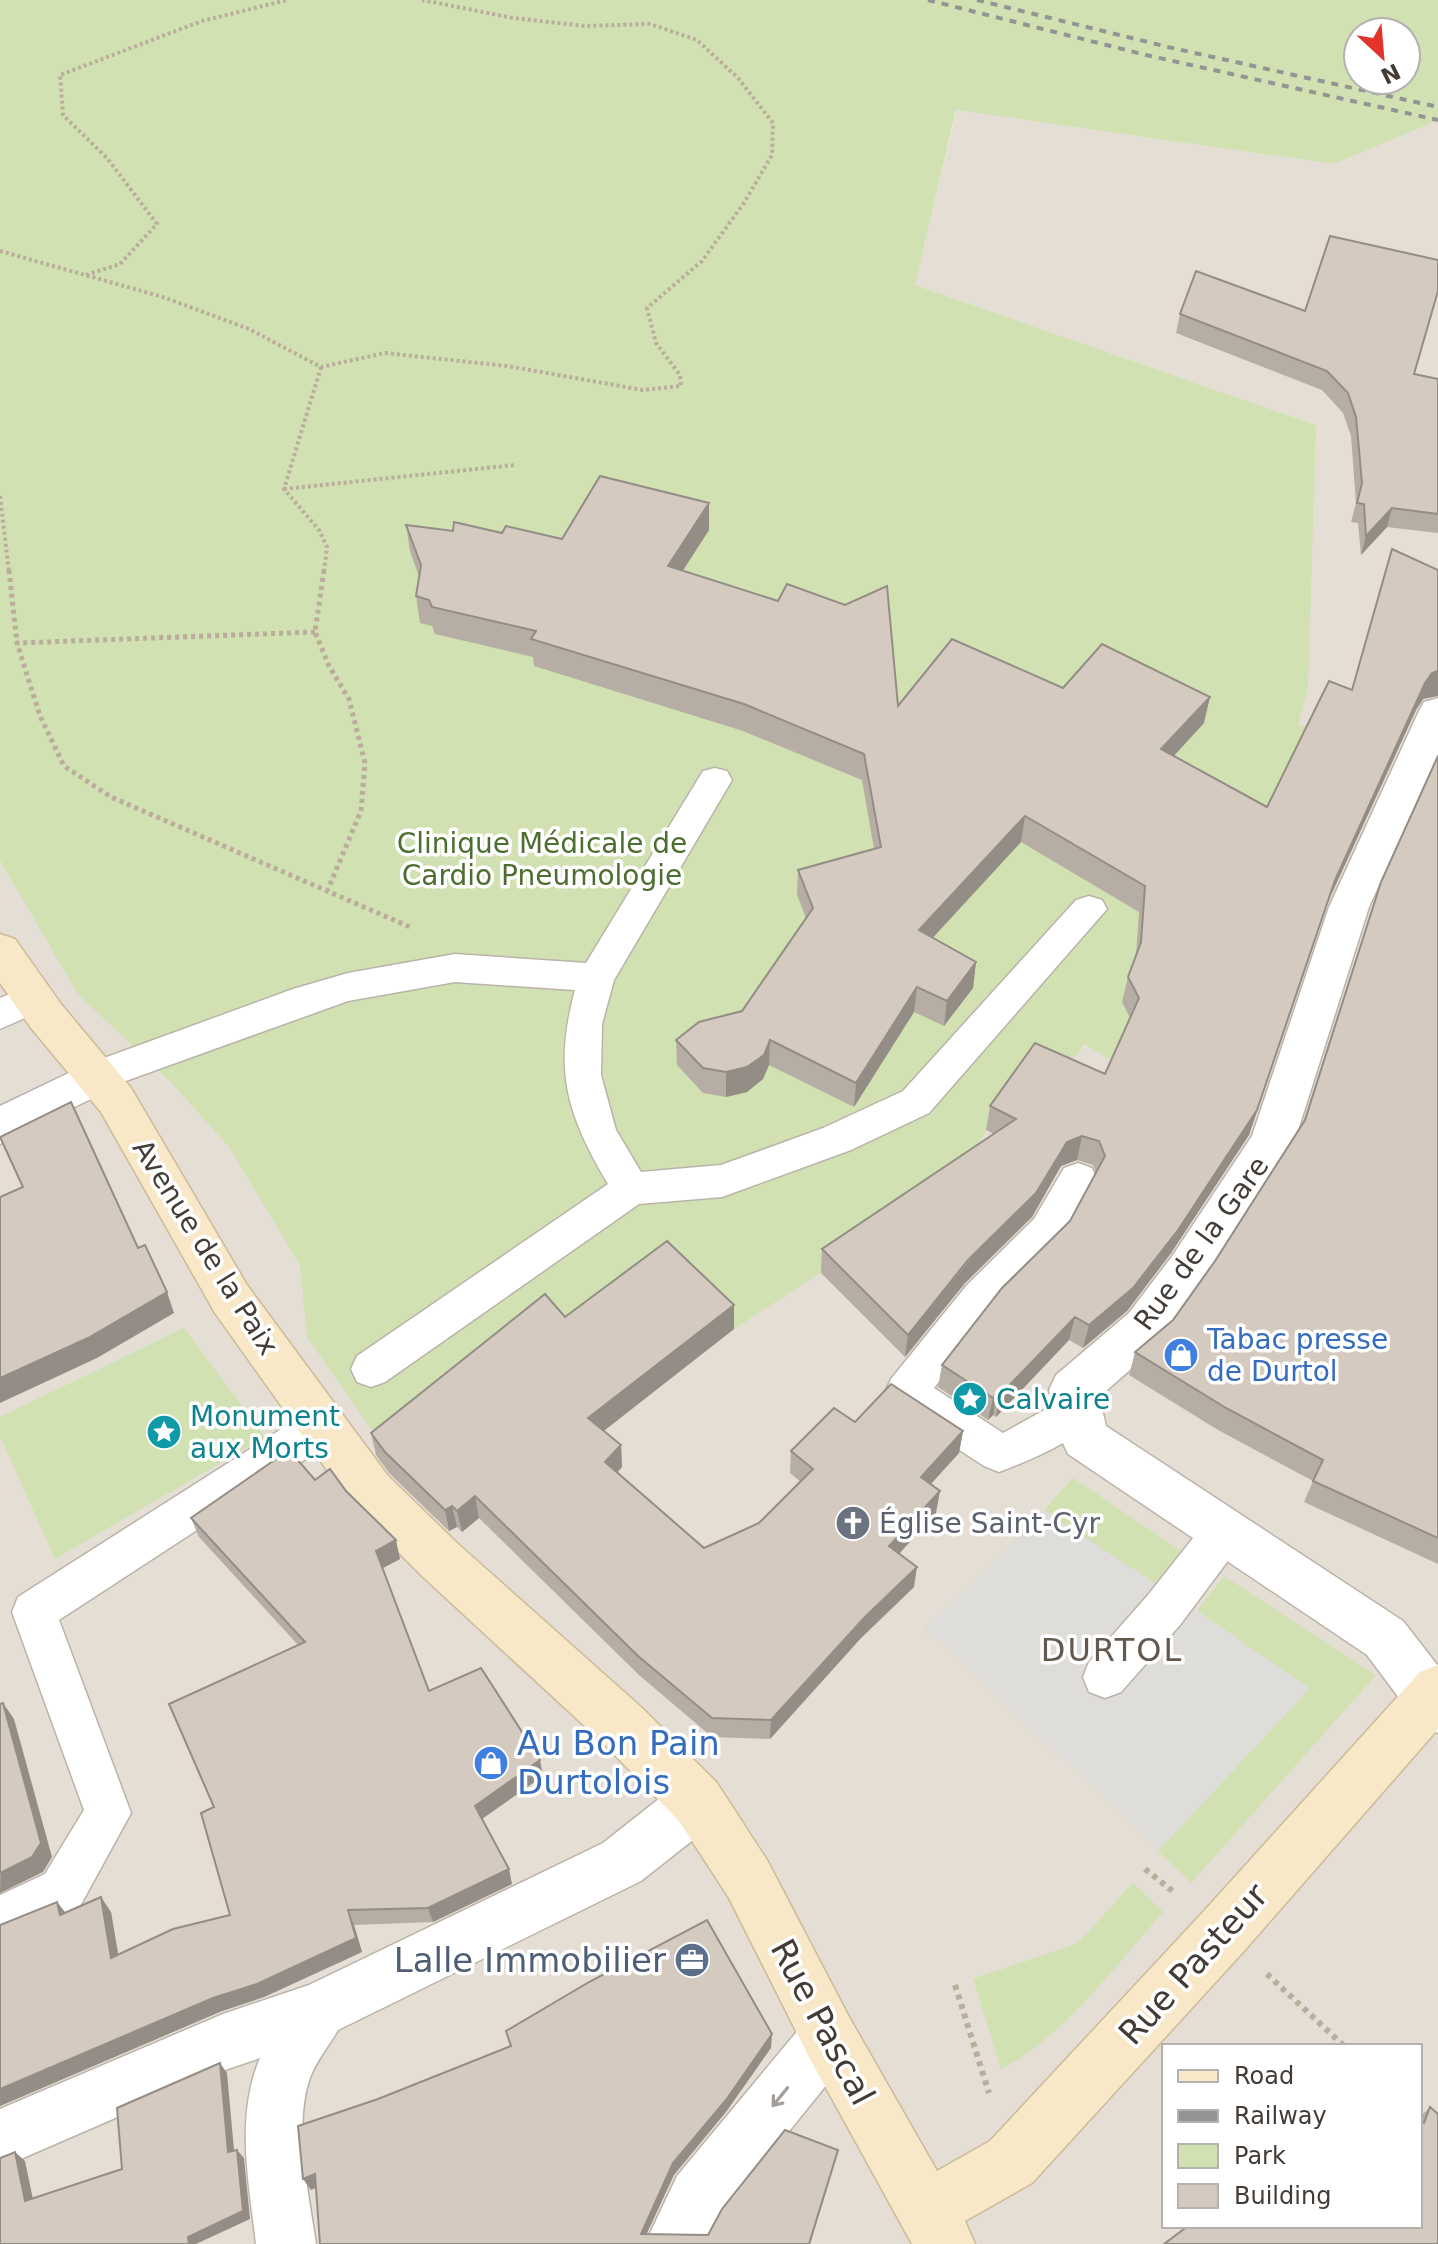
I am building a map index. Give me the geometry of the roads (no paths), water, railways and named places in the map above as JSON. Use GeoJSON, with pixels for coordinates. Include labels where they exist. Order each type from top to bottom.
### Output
{"type":"FeatureCollection","features":[{"type":"Feature","properties":{"kind":"main road","name":"Avenue de la Paix"},"geometry":{"type":"LineString","coordinates":[[0,950],[17,1006],[98,1076],[116,1100],[231,1299],[371,1492],[440,1560],[622,1725],[698,1802]]}},
{"type":"Feature","properties":{"kind":"main road","name":"Rue Pasteur"},"geometry":{"type":"LineString","coordinates":[[936,2227],[1011,2162],[1436,1698]]}},
{"type":"Feature","properties":{"kind":"main road","name":"Rue Pascal"},"geometry":{"type":"LineString","coordinates":[[698,1802],[748,1879],[829,2037],[936,2227]]}},
{"type":"Feature","properties":{"kind":"street","name":"Rue de la Gare"},"geometry":{"type":"LineString","coordinates":[[1077,1410],[1073,1390],[1146,1327],[1189,1269],[1272,1143],[1349,907],[1438,711]]}},
{"type":"Feature","properties":{"kind":"street"},"geometry":{"type":"LineString","coordinates":[[0,1126],[98,1076]]}},
{"type":"Feature","properties":{"kind":"street"},"geometry":{"type":"LineString","coordinates":[[1077,1410],[1085,1439],[1385,1638],[1436,1698]]}},
{"type":"Feature","properties":{"kind":"street"},"geometry":{"type":"LineString","coordinates":[[0,2139],[223,2042],[318,2010],[622,1862],[698,1802]]}},
{"type":"Feature","properties":{"kind":"street"},"geometry":{"type":"LineString","coordinates":[[286,2244],[277,2175],[276,2110],[285,2066],[318,2010]]}},
{"type":"Feature","properties":{"kind":"street"},"geometry":{"type":"LineString","coordinates":[[675,2244],[698,2197],[829,2037]]}},
{"type":"Feature","properties":{"kind":"lane"},"geometry":{"type":"LineString","coordinates":[[631,1189],[598,1133],[582,1075],[584,1024],[596,978],[715,780]]}},
{"type":"Feature","properties":{"kind":"lane"},"geometry":{"type":"LineString","coordinates":[[371,1369],[631,1189],[722,1181],[837,1139],[916,1102],[1089,909]]}},
{"type":"Feature","properties":{"kind":"lane"},"geometry":{"type":"LineString","coordinates":[[98,1076],[306,999],[348,987],[455,968],[596,978]]}},
{"type":"Feature","properties":{"kind":"lane"},"geometry":{"type":"LineString","coordinates":[[1077,1410],[1025,1443],[999,1453],[906,1392],[981,1297],[1048,1231],[1078,1179]]}},
{"type":"Feature","properties":{"kind":"lane"},"geometry":{"type":"LineString","coordinates":[[0,1919],[62,1891],[108,1813],[34,1612],[323,1425]]}},
{"type":"Feature","properties":{"kind":"lane"},"geometry":{"type":"LineString","coordinates":[[1105,1677],[1164,1610],[1224,1532]]}},
{"type":"Feature","properties":{"kind":"railway"},"geometry":{"type":"LineString","coordinates":[[928,0],[1146,55],[1438,120]]}},
{"type":"Feature","properties":{"kind":"railway"},"geometry":{"type":"LineString","coordinates":[[977,0],[1168,47],[1438,107]]}},
{"type":"Feature","properties":{"kind":"place","name":"Tabac presse de Durtol"},"geometry":{"type":"Point","coordinates":[1181,1355]}},
{"type":"Feature","properties":{"kind":"place","name":"Calvaire"},"geometry":{"type":"Point","coordinates":[970,1399]}},
{"type":"Feature","properties":{"kind":"place","name":"Monument aux Morts"},"geometry":{"type":"Point","coordinates":[164,1432]}},
{"type":"Feature","properties":{"kind":"place","name":"Église Saint-Cyr"},"geometry":{"type":"Point","coordinates":[853,1523]}},
{"type":"Feature","properties":{"kind":"place","name":"Au Bon Pain Durtolois"},"geometry":{"type":"Point","coordinates":[491,1763]}},
{"type":"Feature","properties":{"kind":"place","name":"Lalle Immobilier"},"geometry":{"type":"Point","coordinates":[692,1960]}},
{"type":"Feature","properties":{"kind":"district","name":"DURTOL"},"geometry":{"type":"Point","coordinates":[1112,1650]}},
{"type":"Feature","properties":{"kind":"park label","name":"Clinique Médicale de Cardio Pneumologie"},"geometry":{"type":"Point","coordinates":[542,859]}}]}
